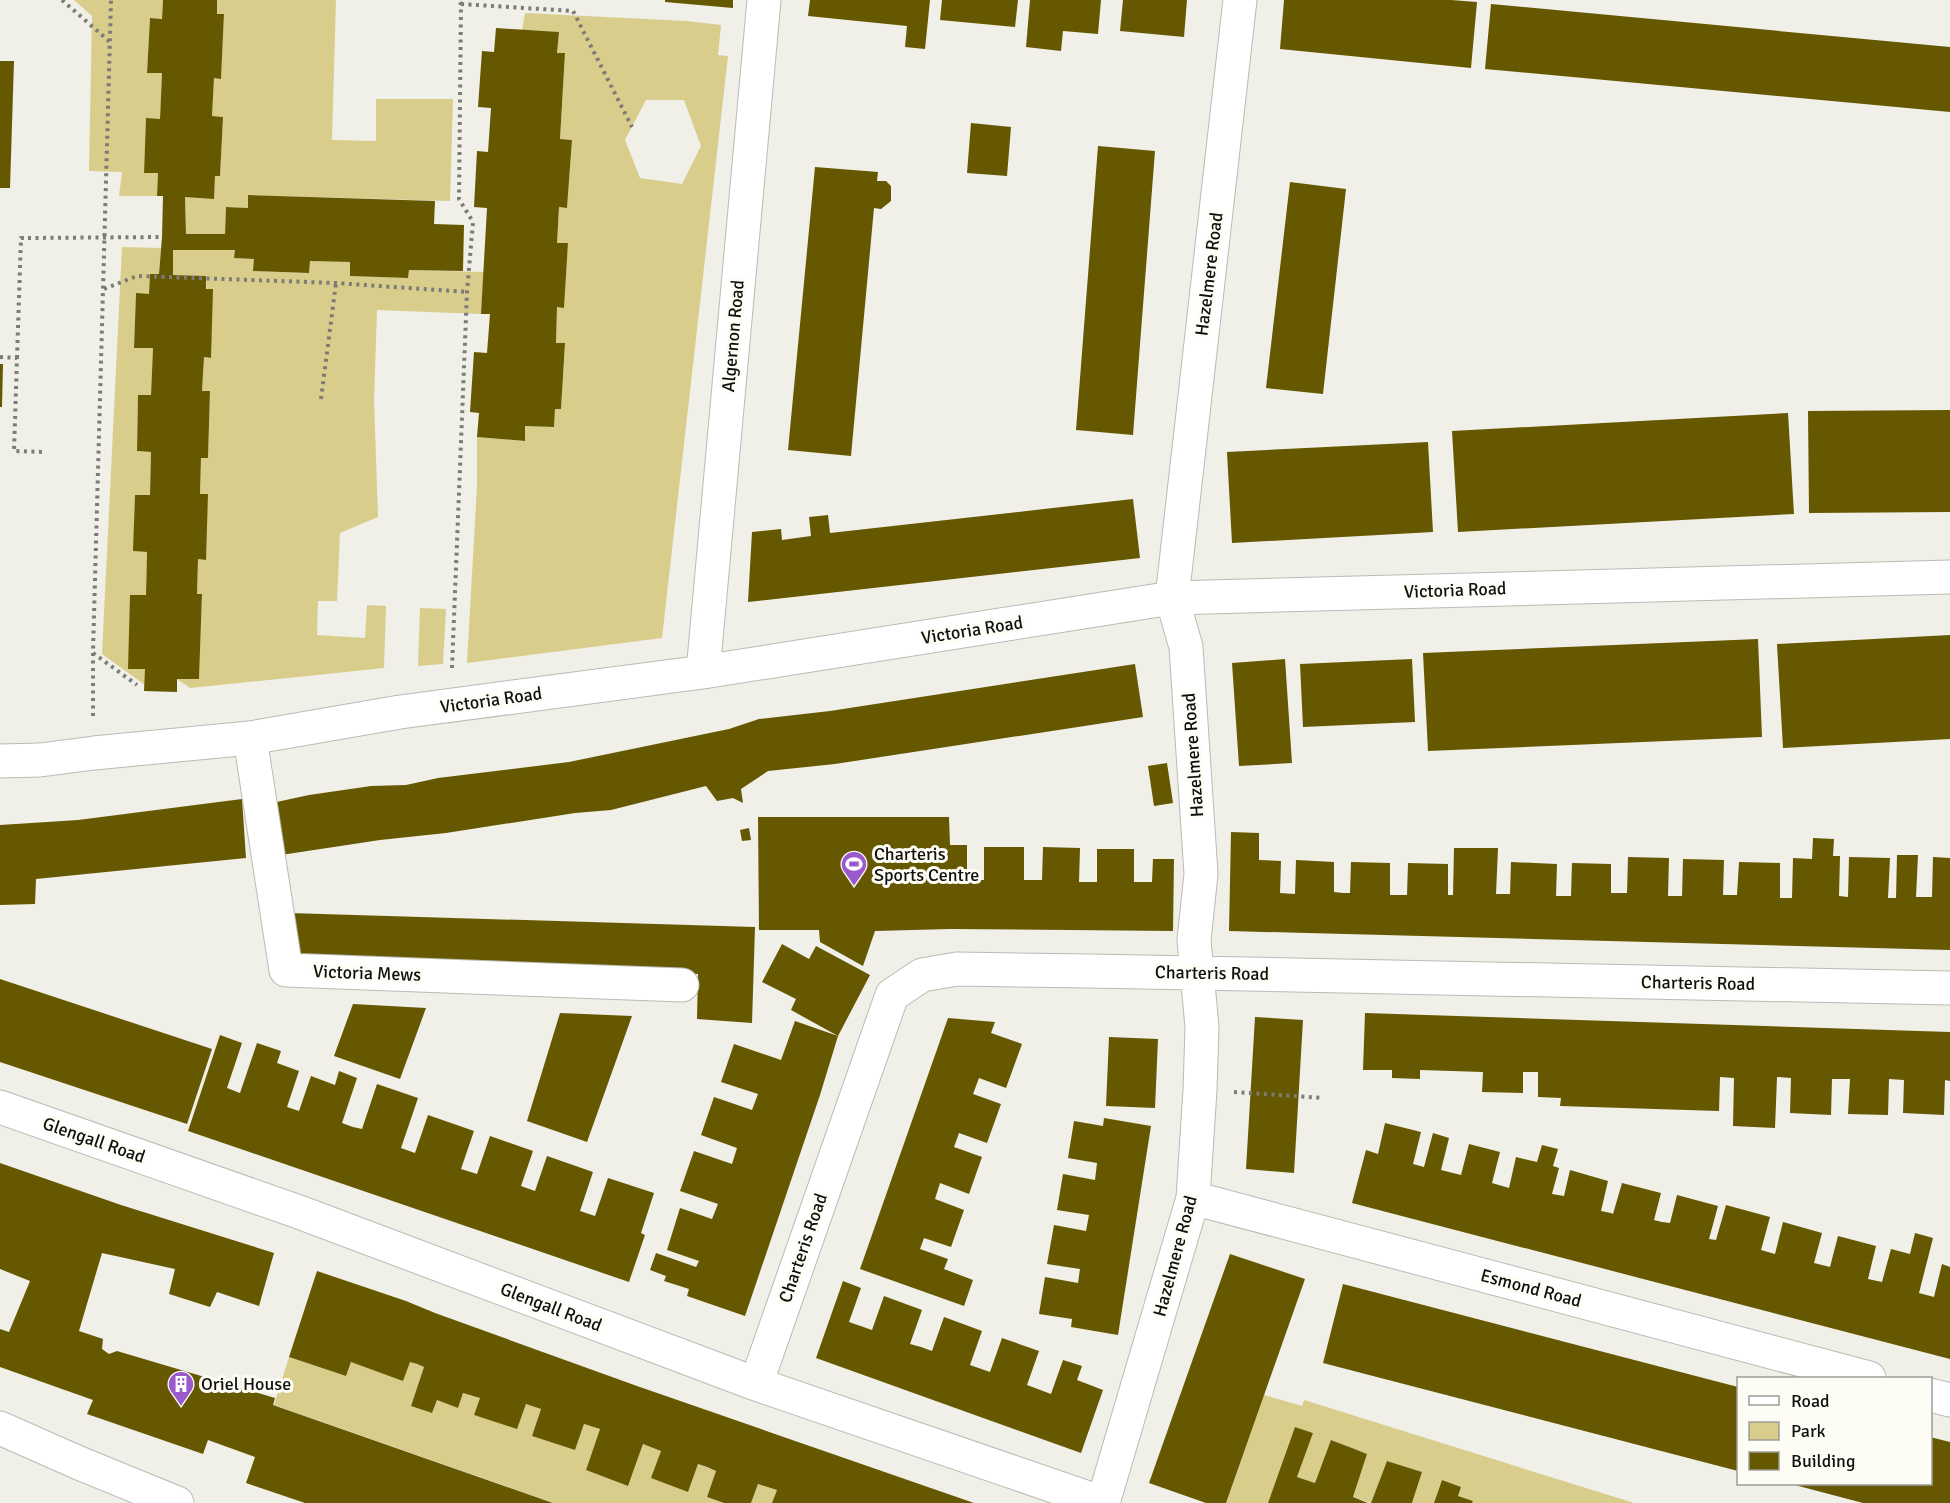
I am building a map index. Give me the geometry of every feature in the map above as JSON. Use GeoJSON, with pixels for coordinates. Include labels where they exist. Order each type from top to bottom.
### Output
{"type":"FeatureCollection","features":[{"type":"Feature","properties":{"kind":"street","name":"Algernon Road"},"geometry":{"type":"LineString","coordinates":[[703,672],[764,0]]}},
{"type":"Feature","properties":{"kind":"street","name":"Hazelmere Road"},"geometry":{"type":"LineString","coordinates":[[1103,1503],[1193,1198],[1202,1027],[1194,940],[1201,874],[1186,647],[1172,598],[1240,0]]}},
{"type":"Feature","properties":{"kind":"street","name":"Victoria Road"},"geometry":{"type":"LineString","coordinates":[[0,761],[40,760],[250,738],[400,712],[703,672],[1172,598],[1950,577]]}},
{"type":"Feature","properties":{"kind":"street","name":"Victoria Mews"},"geometry":{"type":"LineString","coordinates":[[250,738],[286,970],[682,985]]}},
{"type":"Feature","properties":{"kind":"street","name":"Charteris Road"},"geometry":{"type":"LineString","coordinates":[[756,1384],[892,995],[922,975],[957,969],[1198,972],[1950,988]]}},
{"type":"Feature","properties":{"kind":"street","name":"Glengall Road"},"geometry":{"type":"LineString","coordinates":[[0,1107],[299,1212],[756,1384],[1103,1503]]}},
{"type":"Feature","properties":{"kind":"street","name":"Esmond Road"},"geometry":{"type":"LineString","coordinates":[[1193,1198],[1865,1377]]}},
{"type":"Feature","properties":{"kind":"street"},"geometry":{"type":"LineString","coordinates":[[1932,1396],[1950,1400]]}},
{"type":"Feature","properties":{"kind":"street"},"geometry":{"type":"LineString","coordinates":[[0,1428],[166,1501]]}},
{"type":"Feature","properties":{"kind":"path"},"geometry":{"type":"LineString","coordinates":[[62,0],[110,42]]}},
{"type":"Feature","properties":{"kind":"path"},"geometry":{"type":"LineString","coordinates":[[94,753],[93,652],[111,0]]}},
{"type":"Feature","properties":{"kind":"path"},"geometry":{"type":"LineString","coordinates":[[457,705],[452,663],[467,292],[473,222],[459,199],[460,2],[573,11],[632,127]]}},
{"type":"Feature","properties":{"kind":"path"},"geometry":{"type":"LineString","coordinates":[[44,452],[14,451],[21,238],[162,237]]}},
{"type":"Feature","properties":{"kind":"path"},"geometry":{"type":"LineString","coordinates":[[104,289],[137,276],[336,283],[467,292]]}},
{"type":"Feature","properties":{"kind":"path"},"geometry":{"type":"LineString","coordinates":[[321,399],[336,283]]}},
{"type":"Feature","properties":{"kind":"path"},"geometry":{"type":"LineString","coordinates":[[0,357],[17,358]]}},
{"type":"Feature","properties":{"kind":"path"},"geometry":{"type":"LineString","coordinates":[[93,652],[137,685]]}},
{"type":"Feature","properties":{"kind":"path"},"geometry":{"type":"LineString","coordinates":[[1200,1090],[1322,1098]]}},
{"type":"Feature","properties":{"kind":"green space"},"geometry":{"type":"Polygon","coordinates":[[[74,0],[163,0],[162,19],[150,18],[147,72],[162,73],[160,119],[146,119],[144,172],[158,173],[157,196],[119,196],[122,172],[89,171],[92,16],[74,0]]]}},
{"type":"Feature","properties":{"kind":"green space"},"geometry":{"type":"Polygon","coordinates":[[[217,0],[336,0],[332,140],[376,141],[376,99],[453,99],[450,201],[249,195],[248,208],[226,207],[225,234],[186,234],[185,197],[214,198],[215,176],[220,176],[223,117],[212,116],[214,78],[221,78],[224,15],[217,14],[217,0]]]}},
{"type":"Feature","properties":{"kind":"green space"},"geometry":{"type":"Polygon","coordinates":[[[525,13],[686,21],[721,25],[718,55],[728,56],[662,638],[467,663],[477,486],[477,437],[524,441],[525,426],[554,427],[555,409],[561,409],[565,344],[556,343],[557,307],[564,307],[568,243],[557,243],[559,207],[567,208],[572,140],[560,139],[565,54],[557,53],[559,32],[522,30],[525,13]],[[646,100],[625,140],[640,178],[682,184],[701,146],[684,100],[646,100]]]}},
{"type":"Feature","properties":{"kind":"green space"},"geometry":{"type":"Polygon","coordinates":[[[122,247],[161,248],[159,274],[150,274],[149,294],[136,294],[134,348],[153,348],[151,395],[138,395],[137,451],[151,452],[150,495],[135,495],[134,551],[147,552],[146,595],[130,595],[129,669],[145,669],[145,685],[102,654],[122,247]]]}},
{"type":"Feature","properties":{"kind":"green space"},"geometry":{"type":"Polygon","coordinates":[[[173,250],[235,250],[235,258],[254,259],[254,271],[309,273],[310,261],[350,262],[350,276],[408,278],[409,270],[484,272],[481,314],[377,310],[374,400],[378,517],[340,533],[337,601],[318,601],[317,635],[365,638],[367,605],[386,606],[384,668],[190,688],[177,679],[199,679],[202,594],[197,594],[198,559],[206,560],[207,494],[200,494],[201,458],[208,458],[210,391],[202,391],[204,357],[210,358],[206,276],[173,275],[173,250]]]}},
{"type":"Feature","properties":{"kind":"green space"},"geometry":{"type":"Polygon","coordinates":[[[420,608],[446,609],[443,664],[418,666],[420,608]]]}},
{"type":"Feature","properties":{"kind":"green space"},"geometry":{"type":"Polygon","coordinates":[[[289,1357],[346,1376],[351,1362],[381,1372],[410,1362],[424,1367],[411,1406],[432,1413],[437,1400],[458,1408],[463,1393],[480,1398],[474,1415],[517,1428],[526,1404],[541,1409],[532,1436],[575,1450],[584,1424],[600,1429],[586,1470],[628,1486],[643,1444],[661,1451],[652,1478],[688,1492],[698,1464],[716,1471],[707,1497],[724,1503],[554,1503],[274,1405],[289,1357]]]}},
{"type":"Feature","properties":{"kind":"green space"},"geometry":{"type":"Polygon","coordinates":[[[1264,1395],[1302,1406],[1304,1400],[1634,1503],[1472,1503],[1473,1501],[1458,1496],[1461,1487],[1442,1480],[1434,1503],[1412,1503],[1422,1472],[1387,1461],[1371,1503],[1353,1497],[1367,1454],[1332,1440],[1315,1483],[1297,1477],[1313,1433],[1295,1427],[1268,1503],[1226,1503],[1264,1395]]]}},
{"type":"Feature","properties":{"kind":"green space"},"geometry":{"type":"Polygon","coordinates":[[[758,1484],[777,1490],[772,1503],[751,1503],[758,1484]]]}},
{"type":"Feature","properties":{"kind":"building"},"geometry":{"type":"Polygon","coordinates":[[[163,0],[217,0],[217,14],[224,14],[221,79],[214,78],[212,116],[223,117],[220,176],[215,176],[214,199],[185,197],[186,234],[225,234],[226,207],[248,208],[248,195],[435,201],[434,224],[464,225],[463,271],[409,270],[408,278],[350,276],[350,262],[310,261],[309,273],[253,271],[254,259],[234,258],[235,250],[173,250],[173,275],[206,276],[206,289],[213,289],[211,358],[204,357],[202,391],[210,391],[208,458],[201,458],[200,494],[208,494],[206,560],[198,559],[197,594],[202,594],[199,679],[177,679],[177,692],[144,691],[145,669],[128,669],[130,595],[146,595],[147,552],[133,551],[135,495],[150,495],[151,452],[137,451],[138,395],[151,395],[153,348],[134,348],[136,293],[149,294],[150,274],[159,274],[163,196],[157,196],[158,173],[144,173],[146,118],[160,119],[162,73],[147,73],[150,18],[162,19],[163,0]]]}},
{"type":"Feature","properties":{"kind":"building"},"geometry":{"type":"Polygon","coordinates":[[[665,0],[733,0],[733,8],[665,2],[665,0]]]}},
{"type":"Feature","properties":{"kind":"building"},"geometry":{"type":"Polygon","coordinates":[[[810,0],[930,0],[925,49],[905,47],[907,26],[808,16],[810,0]]]}},
{"type":"Feature","properties":{"kind":"building"},"geometry":{"type":"Polygon","coordinates":[[[942,0],[1018,0],[1015,27],[940,20],[942,0]]]}},
{"type":"Feature","properties":{"kind":"building"},"geometry":{"type":"Polygon","coordinates":[[[1030,0],[1101,0],[1098,34],[1063,31],[1061,51],[1026,47],[1030,0]]]}},
{"type":"Feature","properties":{"kind":"building"},"geometry":{"type":"Polygon","coordinates":[[[1123,0],[1187,0],[1184,37],[1120,31],[1123,0]]]}},
{"type":"Feature","properties":{"kind":"building"},"geometry":{"type":"Polygon","coordinates":[[[1284,0],[1477,2],[1471,68],[1280,49],[1284,0]]]}},
{"type":"Feature","properties":{"kind":"building"},"geometry":{"type":"Polygon","coordinates":[[[1491,4],[1950,47],[1950,112],[1485,69],[1491,4]]]}},
{"type":"Feature","properties":{"kind":"building"},"geometry":{"type":"Polygon","coordinates":[[[496,28],[559,32],[557,53],[565,53],[560,139],[572,140],[567,208],[559,207],[557,243],[568,243],[564,308],[557,307],[556,343],[565,343],[561,409],[555,409],[554,427],[525,426],[525,441],[477,437],[479,413],[470,412],[474,352],[487,353],[490,314],[481,314],[487,208],[474,207],[477,151],[488,152],[491,108],[478,107],[482,51],[494,52],[496,28]]]}},
{"type":"Feature","properties":{"kind":"building"},"geometry":{"type":"Polygon","coordinates":[[[0,61],[14,61],[10,188],[0,188],[0,61]]]}},
{"type":"Feature","properties":{"kind":"building"},"geometry":{"type":"Polygon","coordinates":[[[971,123],[1011,127],[1007,176],[967,173],[971,123]]]}},
{"type":"Feature","properties":{"kind":"building"},"geometry":{"type":"Polygon","coordinates":[[[1098,146],[1155,151],[1133,435],[1076,430],[1098,146]]]}},
{"type":"Feature","properties":{"kind":"building"},"geometry":{"type":"Polygon","coordinates":[[[815,167],[878,172],[877,181],[886,181],[891,186],[891,201],[881,209],[874,208],[851,456],[788,450],[815,167]]]}},
{"type":"Feature","properties":{"kind":"building"},"geometry":{"type":"Polygon","coordinates":[[[1290,182],[1346,189],[1323,394],[1266,388],[1290,182]]]}},
{"type":"Feature","properties":{"kind":"building"},"geometry":{"type":"Polygon","coordinates":[[[0,364],[3,364],[2,407],[0,407],[0,364]]]}},
{"type":"Feature","properties":{"kind":"building"},"geometry":{"type":"Polygon","coordinates":[[[1950,410],[1950,512],[1809,513],[1808,411],[1950,410]]]}},
{"type":"Feature","properties":{"kind":"building"},"geometry":{"type":"Polygon","coordinates":[[[1788,413],[1794,514],[1458,532],[1452,431],[1788,413]]]}},
{"type":"Feature","properties":{"kind":"building"},"geometry":{"type":"Polygon","coordinates":[[[1428,442],[1433,532],[1232,543],[1227,452],[1428,442]]]}},
{"type":"Feature","properties":{"kind":"building"},"geometry":{"type":"Polygon","coordinates":[[[1133,499],[1140,558],[748,602],[752,532],[781,529],[782,540],[811,536],[809,517],[828,515],[830,533],[1133,499]]]}},
{"type":"Feature","properties":{"kind":"building"},"geometry":{"type":"Polygon","coordinates":[[[1950,635],[1950,739],[1783,748],[1777,644],[1950,635]]]}},
{"type":"Feature","properties":{"kind":"building"},"geometry":{"type":"Polygon","coordinates":[[[1758,639],[1762,737],[1428,751],[1423,653],[1758,639]]]}},
{"type":"Feature","properties":{"kind":"building"},"geometry":{"type":"Polygon","coordinates":[[[1285,659],[1292,763],[1239,766],[1232,663],[1285,659]]]}},
{"type":"Feature","properties":{"kind":"building"},"geometry":{"type":"Polygon","coordinates":[[[1412,659],[1415,722],[1303,727],[1300,664],[1412,659]]]}},
{"type":"Feature","properties":{"kind":"building"},"geometry":{"type":"Polygon","coordinates":[[[1135,664],[1143,717],[835,764],[768,771],[741,789],[743,803],[733,798],[717,801],[706,786],[611,810],[575,813],[281,855],[272,803],[371,786],[406,785],[438,778],[569,762],[729,729],[759,719],[830,711],[1135,664]]]}},
{"type":"Feature","properties":{"kind":"building"},"geometry":{"type":"Polygon","coordinates":[[[1167,763],[1173,803],[1154,806],[1148,766],[1167,763]]]}},
{"type":"Feature","properties":{"kind":"building"},"geometry":{"type":"Polygon","coordinates":[[[242,799],[246,858],[36,879],[35,904],[0,905],[0,825],[78,820],[242,799]]]}},
{"type":"Feature","properties":{"kind":"building"},"geometry":{"type":"Polygon","coordinates":[[[758,817],[949,817],[950,845],[967,845],[967,880],[984,880],[984,847],[1024,847],[1024,880],[1042,880],[1043,847],[1080,848],[1079,882],[1097,882],[1097,849],[1134,849],[1134,882],[1152,882],[1153,859],[1174,859],[1173,931],[950,929],[875,931],[863,966],[820,942],[819,930],[759,930],[758,817]]]}},
{"type":"Feature","properties":{"kind":"building"},"geometry":{"type":"Polygon","coordinates":[[[749,828],[751,840],[742,841],[740,830],[749,828]]]}},
{"type":"Feature","properties":{"kind":"building"},"geometry":{"type":"Polygon","coordinates":[[[1231,832],[1259,833],[1259,860],[1281,861],[1280,893],[1295,894],[1296,860],[1334,862],[1334,892],[1343,893],[1350,893],[1351,862],[1390,863],[1390,895],[1407,895],[1408,863],[1448,864],[1448,895],[1453,895],[1454,848],[1498,848],[1496,894],[1510,894],[1511,862],[1557,864],[1556,896],[1571,896],[1572,863],[1611,864],[1611,893],[1627,893],[1628,857],[1669,858],[1668,896],[1682,896],[1683,859],[1724,860],[1723,895],[1737,895],[1739,862],[1780,863],[1780,898],[1792,898],[1793,858],[1812,859],[1813,838],[1834,839],[1833,856],[1840,856],[1839,896],[1848,897],[1849,857],[1890,858],[1888,898],[1896,898],[1897,855],[1918,855],[1916,897],[1932,897],[1933,857],[1950,858],[1950,950],[1229,931],[1231,832]]]}},
{"type":"Feature","properties":{"kind":"building"},"geometry":{"type":"Polygon","coordinates":[[[289,913],[755,927],[752,1023],[697,1019],[698,974],[298,961],[289,913]]]}},
{"type":"Feature","properties":{"kind":"building"},"geometry":{"type":"Polygon","coordinates":[[[782,944],[809,959],[816,946],[870,975],[838,1036],[791,1010],[796,999],[762,982],[782,944]]]}},
{"type":"Feature","properties":{"kind":"building"},"geometry":{"type":"Polygon","coordinates":[[[0,979],[212,1049],[187,1124],[0,1062],[0,979]]]}},
{"type":"Feature","properties":{"kind":"building"},"geometry":{"type":"Polygon","coordinates":[[[353,1004],[426,1008],[400,1079],[334,1056],[353,1004]]]}},
{"type":"Feature","properties":{"kind":"building"},"geometry":{"type":"Polygon","coordinates":[[[560,1013],[632,1016],[587,1142],[527,1121],[560,1013]]]}},
{"type":"Feature","properties":{"kind":"building"},"geometry":{"type":"Polygon","coordinates":[[[1365,1013],[1950,1032],[1950,1081],[1945,1080],[1944,1115],[1903,1113],[1904,1080],[1889,1079],[1888,1115],[1848,1114],[1850,1079],[1832,1079],[1831,1115],[1790,1113],[1791,1078],[1777,1077],[1775,1128],[1733,1126],[1734,1078],[1720,1077],[1719,1111],[1560,1106],[1561,1098],[1538,1097],[1538,1072],[1523,1072],[1523,1093],[1482,1092],[1483,1072],[1420,1070],[1420,1079],[1392,1078],[1392,1070],[1363,1070],[1365,1013]]]}},
{"type":"Feature","properties":{"kind":"building"},"geometry":{"type":"Polygon","coordinates":[[[1255,1017],[1303,1020],[1294,1173],[1246,1169],[1255,1017]]]}},
{"type":"Feature","properties":{"kind":"building"},"geometry":{"type":"Polygon","coordinates":[[[948,1018],[995,1022],[991,1033],[1022,1044],[1006,1088],[979,1078],[973,1094],[1001,1104],[987,1143],[959,1133],[954,1147],[982,1157],[969,1194],[940,1183],[935,1199],[964,1210],[951,1247],[924,1238],[920,1249],[948,1259],[944,1269],[973,1280],[964,1306],[860,1269],[948,1018]]]}},
{"type":"Feature","properties":{"kind":"building"},"geometry":{"type":"Polygon","coordinates":[[[795,1021],[838,1036],[745,1316],[687,1296],[689,1289],[664,1281],[666,1276],[650,1270],[656,1253],[696,1267],[699,1261],[667,1250],[680,1208],[712,1219],[718,1204],[680,1191],[694,1151],[732,1164],[737,1148],[701,1135],[714,1097],[752,1110],[758,1094],[721,1082],[734,1044],[781,1060],[795,1021]]]}},
{"type":"Feature","properties":{"kind":"building"},"geometry":{"type":"Polygon","coordinates":[[[220,1035],[242,1043],[227,1088],[240,1093],[257,1043],[281,1051],[277,1063],[299,1071],[287,1107],[299,1111],[311,1076],[335,1085],[339,1071],[357,1078],[342,1123],[353,1127],[362,1129],[377,1084],[418,1098],[401,1148],[415,1153],[428,1115],[474,1131],[461,1169],[477,1174],[490,1136],[533,1151],[521,1186],[535,1191],[547,1156],[593,1172],[580,1211],[595,1216],[608,1178],[654,1193],[641,1233],[645,1235],[629,1282],[188,1131],[220,1035]]]}},
{"type":"Feature","properties":{"kind":"building"},"geometry":{"type":"Polygon","coordinates":[[[1109,1037],[1158,1039],[1155,1108],[1106,1106],[1109,1037]]]}},
{"type":"Feature","properties":{"kind":"building"},"geometry":{"type":"Polygon","coordinates":[[[1104,1118],[1151,1126],[1118,1335],[1071,1327],[1072,1319],[1039,1314],[1045,1277],[1078,1283],[1080,1269],[1047,1264],[1054,1225],[1086,1231],[1089,1215],[1057,1210],[1063,1174],[1095,1180],[1097,1163],[1068,1158],[1074,1121],[1103,1126],[1104,1118]]]}},
{"type":"Feature","properties":{"kind":"building"},"geometry":{"type":"Polygon","coordinates":[[[1385,1123],[1421,1132],[1413,1164],[1424,1167],[1433,1133],[1449,1138],[1441,1170],[1461,1175],[1469,1144],[1500,1152],[1492,1183],[1509,1188],[1516,1157],[1537,1162],[1542,1145],[1558,1149],[1553,1166],[1559,1168],[1552,1194],[1564,1196],[1570,1170],[1608,1181],[1601,1211],[1613,1214],[1622,1183],[1661,1193],[1654,1220],[1662,1222],[1670,1223],[1677,1195],[1718,1206],[1709,1239],[1716,1240],[1726,1205],[1770,1217],[1761,1250],[1775,1254],[1783,1222],[1822,1233],[1814,1263],[1830,1267],[1838,1236],[1876,1246],[1868,1279],[1882,1282],[1891,1249],[1910,1254],[1915,1233],[1933,1238],[1919,1293],[1934,1297],[1942,1264],[1950,1267],[1950,1359],[1352,1203],[1366,1150],[1378,1154],[1385,1123]]]}},
{"type":"Feature","properties":{"kind":"building"},"geometry":{"type":"Polygon","coordinates":[[[0,1163],[121,1205],[274,1253],[259,1306],[217,1292],[210,1307],[169,1294],[175,1269],[102,1253],[79,1331],[103,1339],[102,1349],[109,1354],[117,1351],[275,1398],[273,1405],[553,1503],[305,1503],[246,1483],[255,1457],[208,1440],[203,1454],[87,1414],[93,1400],[0,1367],[0,1329],[9,1332],[30,1281],[0,1269],[0,1163]]]}},
{"type":"Feature","properties":{"kind":"building"},"geometry":{"type":"Polygon","coordinates":[[[1230,1254],[1305,1279],[1226,1503],[1206,1503],[1149,1483],[1230,1254]]]}},
{"type":"Feature","properties":{"kind":"building"},"geometry":{"type":"Polygon","coordinates":[[[317,1271],[406,1301],[637,1386],[974,1503],[772,1503],[777,1490],[758,1484],[751,1503],[724,1503],[707,1497],[716,1471],[707,1467],[698,1464],[688,1492],[651,1478],[661,1451],[643,1444],[628,1486],[586,1470],[600,1429],[584,1424],[575,1450],[532,1436],[541,1409],[526,1404],[517,1429],[474,1415],[480,1398],[463,1393],[458,1408],[437,1400],[432,1413],[411,1406],[424,1367],[417,1364],[410,1362],[403,1381],[351,1362],[346,1376],[289,1357],[317,1271]]]}},
{"type":"Feature","properties":{"kind":"building"},"geometry":{"type":"Polygon","coordinates":[[[843,1281],[861,1288],[849,1322],[872,1330],[884,1296],[922,1310],[910,1344],[932,1351],[944,1317],[982,1331],[970,1365],[990,1372],[1002,1338],[1039,1351],[1027,1385],[1051,1394],[1063,1360],[1082,1366],[1077,1380],[1103,1390],[1081,1453],[816,1358],[843,1281]]]}},
{"type":"Feature","properties":{"kind":"building"},"geometry":{"type":"Polygon","coordinates":[[[1343,1284],[1737,1387],[1737,1471],[1323,1363],[1343,1284]]]}},
{"type":"Feature","properties":{"kind":"building"},"geometry":{"type":"Polygon","coordinates":[[[1295,1427],[1313,1433],[1297,1477],[1315,1483],[1331,1440],[1367,1454],[1353,1497],[1368,1503],[1268,1503],[1295,1427]]]}},
{"type":"Feature","properties":{"kind":"building"},"geometry":{"type":"Polygon","coordinates":[[[1932,1438],[1950,1442],[1950,1503],[1863,1503],[1795,1485],[1932,1485],[1932,1438]]]}},
{"type":"Feature","properties":{"kind":"building"},"geometry":{"type":"Polygon","coordinates":[[[1387,1461],[1422,1472],[1412,1503],[1371,1503],[1387,1461]]]}},
{"type":"Feature","properties":{"kind":"building"},"geometry":{"type":"Polygon","coordinates":[[[1442,1480],[1461,1487],[1458,1496],[1473,1501],[1472,1503],[1434,1503],[1442,1480]]]}},
{"type":"Feature","properties":{"kind":"place","name":"Charteris Sports Centre"},"geometry":{"type":"Point","coordinates":[854,887]}},
{"type":"Feature","properties":{"kind":"place","name":"Oriel House"},"geometry":{"type":"Point","coordinates":[181,1407]}}]}
